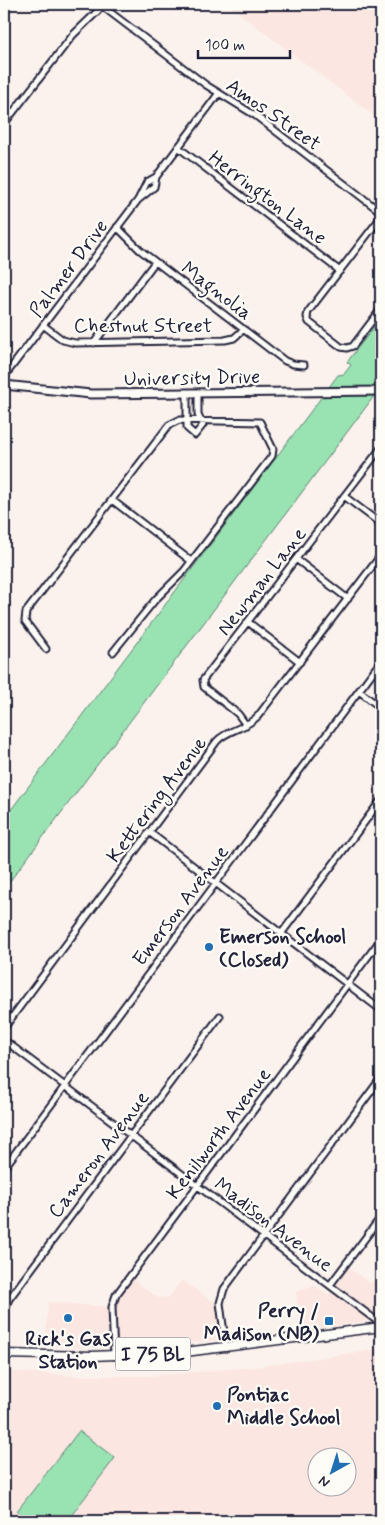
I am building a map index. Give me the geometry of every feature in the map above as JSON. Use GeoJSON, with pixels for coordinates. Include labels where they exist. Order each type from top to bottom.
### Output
{"type":"FeatureCollection","features":[{"type":"Feature","properties":{"kind":"main road","name":"University Drive"},"geometry":{"type":"LineString","coordinates":[[4,386],[76,393],[381,390]]}},
{"type":"Feature","properties":{"kind":"main road","name":"I 75 BL"},"geometry":{"type":"LineString","coordinates":[[4,1354],[114,1356],[226,1348],[381,1325]]}},
{"type":"Feature","properties":{"kind":"street","name":"Amos Street"},"geometry":{"type":"LineString","coordinates":[[104,5],[218,93],[256,116],[381,212]]}},
{"type":"Feature","properties":{"kind":"street"},"geometry":{"type":"LineString","coordinates":[[4,124],[70,38],[104,5]]}},
{"type":"Feature","properties":{"kind":"street","name":"Palmer Drive"},"geometry":{"type":"LineString","coordinates":[[4,377],[138,200],[151,190],[156,183],[156,177],[218,93]]}},
{"type":"Feature","properties":{"kind":"street","name":"Herrington Lane"},"geometry":{"type":"LineString","coordinates":[[178,147],[340,271]]}},
{"type":"Feature","properties":{"kind":"street"},"geometry":{"type":"LineString","coordinates":[[381,216],[308,314],[309,322],[341,347],[349,348],[381,309]]}},
{"type":"Feature","properties":{"kind":"street","name":"Magnolia"},"geometry":{"type":"LineString","coordinates":[[117,227],[155,262],[287,362],[304,365]]}},
{"type":"Feature","properties":{"kind":"street"},"geometry":{"type":"LineString","coordinates":[[94,342],[155,262]]}},
{"type":"Feature","properties":{"kind":"street","name":"Chestnut Street"},"geometry":{"type":"LineString","coordinates":[[43,325],[68,342],[226,340],[234,338],[244,329]]}},
{"type":"Feature","properties":{"kind":"street"},"geometry":{"type":"LineString","coordinates":[[187,393],[187,429],[194,435],[202,428],[198,415],[198,393]]}},
{"type":"Feature","properties":{"kind":"street"},"geometry":{"type":"LineString","coordinates":[[46,649],[26,621],[25,614],[169,425],[176,421],[259,421],[263,425],[273,452],[271,458],[191,561],[155,600],[113,652]]}},
{"type":"Feature","properties":{"kind":"street","name":"Newman Lane"},"geometry":{"type":"LineString","coordinates":[[246,725],[238,714],[205,688],[203,683],[381,448]]}},
{"type":"Feature","properties":{"kind":"street"},"geometry":{"type":"LineString","coordinates":[[344,496],[381,524]]}},
{"type":"Feature","properties":{"kind":"street"},"geometry":{"type":"LineString","coordinates":[[112,500],[191,561]]}},
{"type":"Feature","properties":{"kind":"street","name":"Kettering Avenue"},"geometry":{"type":"LineString","coordinates":[[4,1028],[219,738],[228,732],[246,725],[258,716],[381,555]]}},
{"type":"Feature","properties":{"kind":"street"},"geometry":{"type":"LineString","coordinates":[[296,559],[348,599]]}},
{"type":"Feature","properties":{"kind":"street"},"geometry":{"type":"LineString","coordinates":[[248,622],[300,662]]}},
{"type":"Feature","properties":{"kind":"street","name":"Emerson Avenue"},"geometry":{"type":"LineString","coordinates":[[4,1168],[381,660]]}},
{"type":"Feature","properties":{"kind":"street"},"geometry":{"type":"LineString","coordinates":[[359,691],[381,708]]}},
{"type":"Feature","properties":{"kind":"street"},"geometry":{"type":"LineString","coordinates":[[281,934],[381,800]]}},
{"type":"Feature","properties":{"kind":"street"},"geometry":{"type":"LineString","coordinates":[[149,832],[381,1010]]}},
{"type":"Feature","properties":{"kind":"street","name":"Kenilworth Avenue"},"geometry":{"type":"LineString","coordinates":[[114,1356],[112,1307],[115,1297],[381,939]]}},
{"type":"Feature","properties":{"kind":"street","name":"Cameron Avenue"},"geometry":{"type":"LineString","coordinates":[[4,1312],[9,1299],[220,1016]]}},
{"type":"Feature","properties":{"kind":"street","name":"Madison Avenue"},"geometry":{"type":"LineString","coordinates":[[4,1041],[198,1185],[381,1325]]}},
{"type":"Feature","properties":{"kind":"street"},"geometry":{"type":"LineString","coordinates":[[226,1348],[221,1296],[381,1078]]}},
{"type":"Feature","properties":{"kind":"street"},"geometry":{"type":"LineString","coordinates":[[330,1285],[381,1217]]}},
{"type":"Feature","properties":{"kind":"shaded area"},"geometry":{"type":"Polygon","coordinates":[[[227,4],[381,4],[381,121],[227,4]]]}},
{"type":"Feature","properties":{"kind":"shaded area"},"geometry":{"type":"Polygon","coordinates":[[[349,1268],[369,1283],[381,1279],[381,1319],[300,1331],[296,1292],[314,1285],[328,1295],[349,1268]]]}},
{"type":"Feature","properties":{"kind":"shaded area"},"geometry":{"type":"Polygon","coordinates":[[[131,1278],[158,1298],[169,1297],[182,1280],[216,1304],[220,1340],[125,1348],[45,1347],[48,1302],[108,1307],[131,1278]]]}},
{"type":"Feature","properties":{"kind":"shaded area","name":"Pontiac Middle School"},"geometry":{"type":"Polygon","coordinates":[[[381,1349],[381,1521],[4,1521],[4,1371],[77,1376],[149,1376],[254,1367],[381,1349]]]}},
{"type":"Feature","properties":{"kind":"green space"},"geometry":{"type":"Polygon","coordinates":[[[381,318],[381,387],[4,889],[4,819],[338,375],[344,374],[351,365],[347,362],[381,318]]]}},
{"type":"Feature","properties":{"kind":"green space"},"geometry":{"type":"Polygon","coordinates":[[[79,1431],[115,1458],[67,1521],[31,1521],[17,1511],[79,1431]]]}},
{"type":"Feature","properties":{"kind":"place","name":"Emerson School (Closed)"},"geometry":{"type":"Point","coordinates":[209,947]}},
{"type":"Feature","properties":{"kind":"place","name":"Rick's Gas Station"},"geometry":{"type":"Point","coordinates":[68,1318]}},
{"type":"Feature","properties":{"kind":"place","name":"Perry / Madison (NB)"},"geometry":{"type":"Point","coordinates":[329,1321]}},
{"type":"Feature","properties":{"kind":"place","name":"Pontiac Middle School"},"geometry":{"type":"Point","coordinates":[217,1406]}}]}
